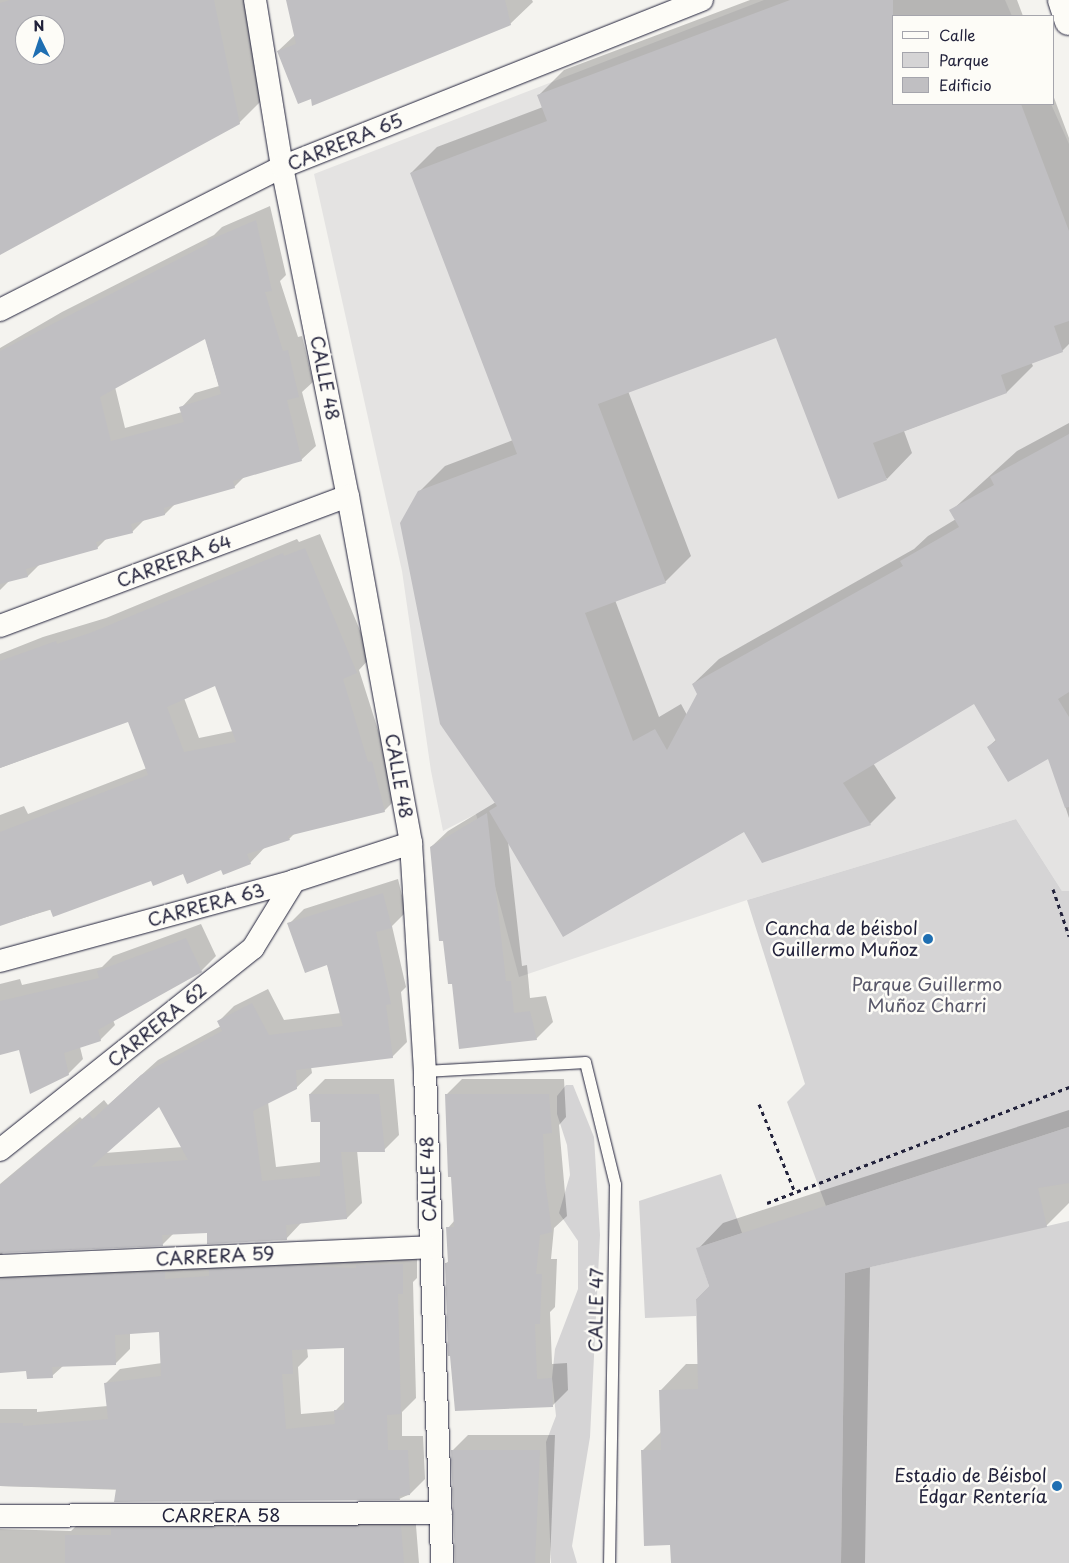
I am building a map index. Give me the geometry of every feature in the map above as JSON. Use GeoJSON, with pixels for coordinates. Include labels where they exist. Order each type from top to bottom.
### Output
{"type":"FeatureCollection","features":[{"type":"Feature","properties":{"kind":"highway"},"geometry":{"type":"LineString","coordinates":[[1062,0],[1069,21]]}},
{"type":"Feature","properties":{"kind":"street","name":"CALLE 48"},"geometry":{"type":"LineString","coordinates":[[255,0],[282,167],[348,496],[410,843],[425,1071],[442,1563]]}},
{"type":"Feature","properties":{"kind":"street","name":"CARRERA 65"},"geometry":{"type":"LineString","coordinates":[[0,310],[282,167],[702,0]]}},
{"type":"Feature","properties":{"kind":"street","name":"CARRERA 64"},"geometry":{"type":"LineString","coordinates":[[0,626],[348,496]]}},
{"type":"Feature","properties":{"kind":"street","name":"CARRERA 63"},"geometry":{"type":"LineString","coordinates":[[0,961],[294,881],[410,843]]}},
{"type":"Feature","properties":{"kind":"street","name":"CARRERA 62"},"geometry":{"type":"LineString","coordinates":[[0,1150],[253,948],[294,881]]}},
{"type":"Feature","properties":{"kind":"street","name":"CARRERA 59"},"geometry":{"type":"LineString","coordinates":[[0,1266],[430,1247]]}},
{"type":"Feature","properties":{"kind":"street","name":"CARRERA 58"},"geometry":{"type":"LineString","coordinates":[[0,1516],[441,1513]]}},
{"type":"Feature","properties":{"kind":"lane","name":"CALLE 47"},"geometry":{"type":"LineString","coordinates":[[425,1071],[585,1062],[616,1184],[609,1563]]}},
{"type":"Feature","properties":{"kind":"path"},"geometry":{"type":"LineString","coordinates":[[1053,889],[1069,936]]}},
{"type":"Feature","properties":{"kind":"path"},"geometry":{"type":"LineString","coordinates":[[766,1203],[1069,1087]]}},
{"type":"Feature","properties":{"kind":"path"},"geometry":{"type":"LineString","coordinates":[[759,1104],[795,1192]]}},
{"type":"Feature","properties":{"kind":"shaded area"},"geometry":{"type":"Polygon","coordinates":[[[764,0],[1005,0],[1012,15],[892,15],[892,105],[1051,105],[1069,144],[1069,891],[1062,891],[1016,819],[747,900],[519,977],[476,814],[443,831],[431,771],[402,571],[314,174],[764,0]]]}},
{"type":"Feature","properties":{"kind":"green space","name":"Parque Guillermo Muñoz Charri"},"geometry":{"type":"Polygon","coordinates":[[[1016,819],[1062,891],[1069,891],[1069,1127],[826,1206],[787,1102],[805,1084],[747,900],[1016,819]]]}},
{"type":"Feature","properties":{"kind":"green space"},"geometry":{"type":"Polygon","coordinates":[[[566,1085],[573,1085],[594,1137],[600,1235],[590,1437],[572,1546],[577,1563],[551,1563],[546,1442],[556,1416],[552,1378],[555,1349],[578,1289],[578,1241],[559,1213],[570,1175],[567,1145],[557,1114],[557,1096],[566,1085]]]}},
{"type":"Feature","properties":{"kind":"green space"},"geometry":{"type":"Polygon","coordinates":[[[721,1174],[742,1233],[697,1248],[709,1286],[696,1299],[696,1316],[645,1318],[639,1201],[721,1174]]]}},
{"type":"Feature","properties":{"kind":"green space"},"geometry":{"type":"Polygon","coordinates":[[[1069,1221],[1069,1563],[841,1563],[845,1273],[1069,1221]]]}},
{"type":"Feature","properties":{"kind":"building"},"geometry":{"type":"Polygon","coordinates":[[[10,0],[214,0],[240,124],[0,255],[0,3],[10,0]]]}},
{"type":"Feature","properties":{"kind":"building"},"geometry":{"type":"Polygon","coordinates":[[[286,0],[505,0],[511,25],[312,106],[311,99],[298,104],[277,51],[296,44],[286,0]]]}},
{"type":"Feature","properties":{"kind":"building"},"geometry":{"type":"Polygon","coordinates":[[[790,0],[893,0],[892,105],[1021,105],[1069,231],[1069,321],[1054,326],[1063,352],[1001,375],[1007,393],[873,443],[887,480],[838,499],[776,338],[598,404],[666,583],[585,613],[633,741],[655,729],[667,750],[697,694],[692,684],[903,566],[900,561],[959,527],[949,510],[994,485],[990,477],[1069,434],[1069,692],[1058,699],[1069,717],[1069,807],[1065,808],[1048,759],[1008,782],[987,747],[996,741],[974,704],[843,783],[871,825],[762,863],[744,832],[563,937],[489,811],[497,806],[440,724],[400,523],[418,491],[517,454],[410,173],[547,121],[537,95],[790,0]]]}},
{"type":"Feature","properties":{"kind":"building"},"geometry":{"type":"Polygon","coordinates":[[[256,220],[272,291],[265,292],[283,351],[288,350],[299,397],[287,400],[302,461],[233,481],[235,488],[164,508],[165,515],[131,524],[133,533],[96,542],[98,549],[26,569],[28,577],[0,584],[0,351],[208,244],[207,241],[256,220]],[[205,339],[100,397],[111,441],[184,422],[179,407],[221,394],[205,339]]]}},
{"type":"Feature","properties":{"kind":"building"},"geometry":{"type":"Polygon","coordinates":[[[305,548],[357,673],[343,679],[368,762],[372,761],[385,812],[288,836],[290,840],[247,854],[251,864],[223,875],[221,870],[187,884],[183,874],[153,886],[151,881],[53,917],[50,909],[0,926],[0,832],[148,775],[128,722],[0,768],[0,661],[56,641],[57,644],[90,633],[283,553],[284,556],[305,548]],[[215,686],[167,707],[184,752],[236,742],[215,686]]]}},
{"type":"Feature","properties":{"kind":"building"},"geometry":{"type":"Polygon","coordinates":[[[487,813],[506,981],[511,981],[514,1013],[530,1011],[537,1040],[459,1049],[452,984],[448,984],[443,941],[439,941],[430,847],[487,813]]]}},
{"type":"Feature","properties":{"kind":"building"},"geometry":{"type":"Polygon","coordinates":[[[383,893],[392,928],[376,932],[391,1004],[386,1005],[393,1058],[296,1070],[297,1089],[253,1111],[262,1181],[320,1176],[320,1122],[311,1122],[309,1094],[379,1094],[385,1152],[341,1152],[347,1219],[286,1225],[287,1240],[207,1244],[207,1233],[162,1235],[163,1246],[0,1253],[0,1185],[65,1131],[67,1133],[89,1114],[93,1119],[141,1075],[222,1031],[217,1021],[252,1003],[269,1035],[343,1026],[327,965],[305,973],[287,923],[383,893]],[[159,1107],[91,1167],[188,1160],[159,1107]]]}},
{"type":"Feature","properties":{"kind":"building"},"geometry":{"type":"Polygon","coordinates":[[[186,938],[202,972],[98,1030],[101,1041],[64,1053],[69,1075],[30,1094],[19,1050],[0,1055],[0,1001],[99,978],[97,971],[186,938]]]}},
{"type":"Feature","properties":{"kind":"building"},"geometry":{"type":"Polygon","coordinates":[[[445,1094],[549,1094],[552,1133],[543,1134],[545,1180],[552,1232],[540,1235],[536,1274],[542,1274],[540,1324],[535,1324],[537,1379],[552,1378],[553,1407],[455,1411],[450,1356],[448,1356],[445,1263],[448,1263],[446,1227],[454,1227],[451,1177],[448,1177],[445,1094]]]}},
{"type":"Feature","properties":{"kind":"building"},"geometry":{"type":"Polygon","coordinates":[[[1069,1127],[1069,1183],[1038,1188],[1047,1227],[845,1273],[841,1563],[671,1563],[670,1545],[644,1546],[641,1450],[661,1450],[659,1390],[698,1389],[696,1299],[709,1286],[696,1248],[1069,1127]]]}},
{"type":"Feature","properties":{"kind":"building"},"geometry":{"type":"Polygon","coordinates":[[[403,1264],[403,1294],[398,1294],[401,1414],[387,1415],[388,1450],[408,1450],[410,1495],[399,1496],[400,1500],[114,1502],[116,1489],[0,1486],[0,1423],[23,1423],[23,1426],[108,1419],[104,1383],[161,1376],[159,1332],[115,1335],[116,1365],[52,1367],[53,1378],[27,1379],[26,1371],[0,1373],[0,1279],[165,1272],[165,1279],[209,1276],[209,1270],[296,1266],[356,1268],[356,1265],[403,1264]],[[344,1348],[292,1350],[293,1374],[282,1374],[286,1429],[335,1424],[334,1410],[344,1410],[344,1348]]]}},
{"type":"Feature","properties":{"kind":"building"},"geometry":{"type":"Polygon","coordinates":[[[451,1450],[540,1450],[535,1563],[455,1563],[451,1450]]]}},
{"type":"Feature","properties":{"kind":"building"},"geometry":{"type":"Polygon","coordinates":[[[401,1526],[404,1563],[65,1563],[65,1535],[111,1535],[111,1528],[401,1526]]]}},
{"type":"Feature","properties":{"kind":"place","name":"Cancha de béisbol Guillermo Muñoz"},"geometry":{"type":"Point","coordinates":[928,939]}},
{"type":"Feature","properties":{"kind":"place","name":"Estadio de Béisbol Édgar Rentería"},"geometry":{"type":"Point","coordinates":[1057,1486]}}]}
